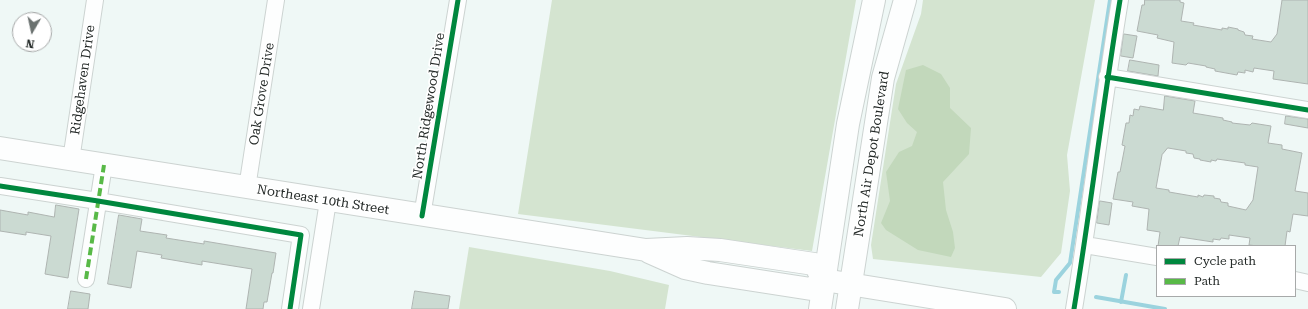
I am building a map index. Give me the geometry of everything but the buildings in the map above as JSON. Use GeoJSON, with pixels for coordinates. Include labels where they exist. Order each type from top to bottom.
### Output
{"type":"FeatureCollection","features":[{"type":"Feature","properties":{"kind":"main road","name":"North Air Depot Boulevard"},"geometry":{"type":"LineString","coordinates":[[820,309],[848,124],[874,0]]}},
{"type":"Feature","properties":{"kind":"main road","name":"North Air Depot Boulevard"},"geometry":{"type":"LineString","coordinates":[[847,309],[883,78],[905,0]]}},
{"type":"Feature","properties":{"kind":"main road","name":"Northeast 10th Street"},"geometry":{"type":"LineString","coordinates":[[0,148],[422,216],[646,250],[687,248],[720,250],[814,264],[824,280]]}},
{"type":"Feature","properties":{"kind":"main road"},"geometry":{"type":"LineString","coordinates":[[824,280],[1005,309]]}},
{"type":"Feature","properties":{"kind":"street","name":"Ridgehaven Drive"},"geometry":{"type":"LineString","coordinates":[[71,160],[95,0]]}},
{"type":"Feature","properties":{"kind":"street","name":"Oak Grove Drive"},"geometry":{"type":"LineString","coordinates":[[247,188],[276,0]]}},
{"type":"Feature","properties":{"kind":"street","name":"North Ridgewood Drive"},"geometry":{"type":"LineString","coordinates":[[422,216],[458,0]]}},
{"type":"Feature","properties":{"kind":"street"},"geometry":{"type":"LineString","coordinates":[[1074,309],[1085,245],[1120,0]]}},
{"type":"Feature","properties":{"kind":"street"},"geometry":{"type":"LineString","coordinates":[[1108,77],[1308,110]]}},
{"type":"Feature","properties":{"kind":"street"},"geometry":{"type":"LineString","coordinates":[[86,279],[104,165]]}},
{"type":"Feature","properties":{"kind":"street"},"geometry":{"type":"LineString","coordinates":[[0,186],[301,235],[290,309]]}},
{"type":"Feature","properties":{"kind":"street"},"geometry":{"type":"LineString","coordinates":[[311,309],[328,201]]}},
{"type":"Feature","properties":{"kind":"street"},"geometry":{"type":"LineString","coordinates":[[1085,245],[1156,257]]}},
{"type":"Feature","properties":{"kind":"street"},"geometry":{"type":"LineString","coordinates":[[1296,280],[1308,283]]}},
{"type":"Feature","properties":{"kind":"green space"},"geometry":{"type":"Polygon","coordinates":[[[552,0],[856,0],[812,251],[518,214],[552,0]]]}},
{"type":"Feature","properties":{"kind":"green space"},"geometry":{"type":"Polygon","coordinates":[[[923,0],[1095,0],[1067,155],[1070,191],[1061,253],[1041,277],[873,259],[871,245],[896,84],[921,14],[923,0]]]}},
{"type":"Feature","properties":{"kind":"green space"},"geometry":{"type":"Polygon","coordinates":[[[923,65],[941,74],[950,88],[950,108],[971,128],[969,154],[943,182],[946,210],[953,232],[955,248],[951,257],[918,250],[886,230],[881,223],[890,201],[886,172],[899,152],[912,146],[917,132],[907,123],[898,109],[906,70],[923,65]]]}},
{"type":"Feature","properties":{"kind":"green space"},"geometry":{"type":"Polygon","coordinates":[[[469,247],[610,271],[669,285],[665,309],[459,309],[469,247]]]}},
{"type":"Feature","properties":{"kind":"waterway"},"geometry":{"type":"LineString","coordinates":[[1059,292],[1054,292],[1056,280],[1070,263],[1110,0]]}},
{"type":"Feature","properties":{"kind":"waterway"},"geometry":{"type":"LineString","coordinates":[[1121,302],[1126,275]]}},
{"type":"Feature","properties":{"kind":"waterway"},"geometry":{"type":"LineString","coordinates":[[1096,297],[1165,309]]}},
{"type":"Feature","properties":{"kind":"marked path"},"geometry":{"type":"LineString","coordinates":[[86,279],[104,165]]}},
{"type":"Feature","properties":{"kind":"cycle path"},"geometry":{"type":"LineString","coordinates":[[422,216],[458,0]]}},
{"type":"Feature","properties":{"kind":"cycle path"},"geometry":{"type":"LineString","coordinates":[[1074,309],[1120,0]]}},
{"type":"Feature","properties":{"kind":"cycle path"},"geometry":{"type":"LineString","coordinates":[[1107,77],[1308,110]]}},
{"type":"Feature","properties":{"kind":"cycle path"},"geometry":{"type":"LineString","coordinates":[[0,186],[301,235],[290,309]]}}]}
